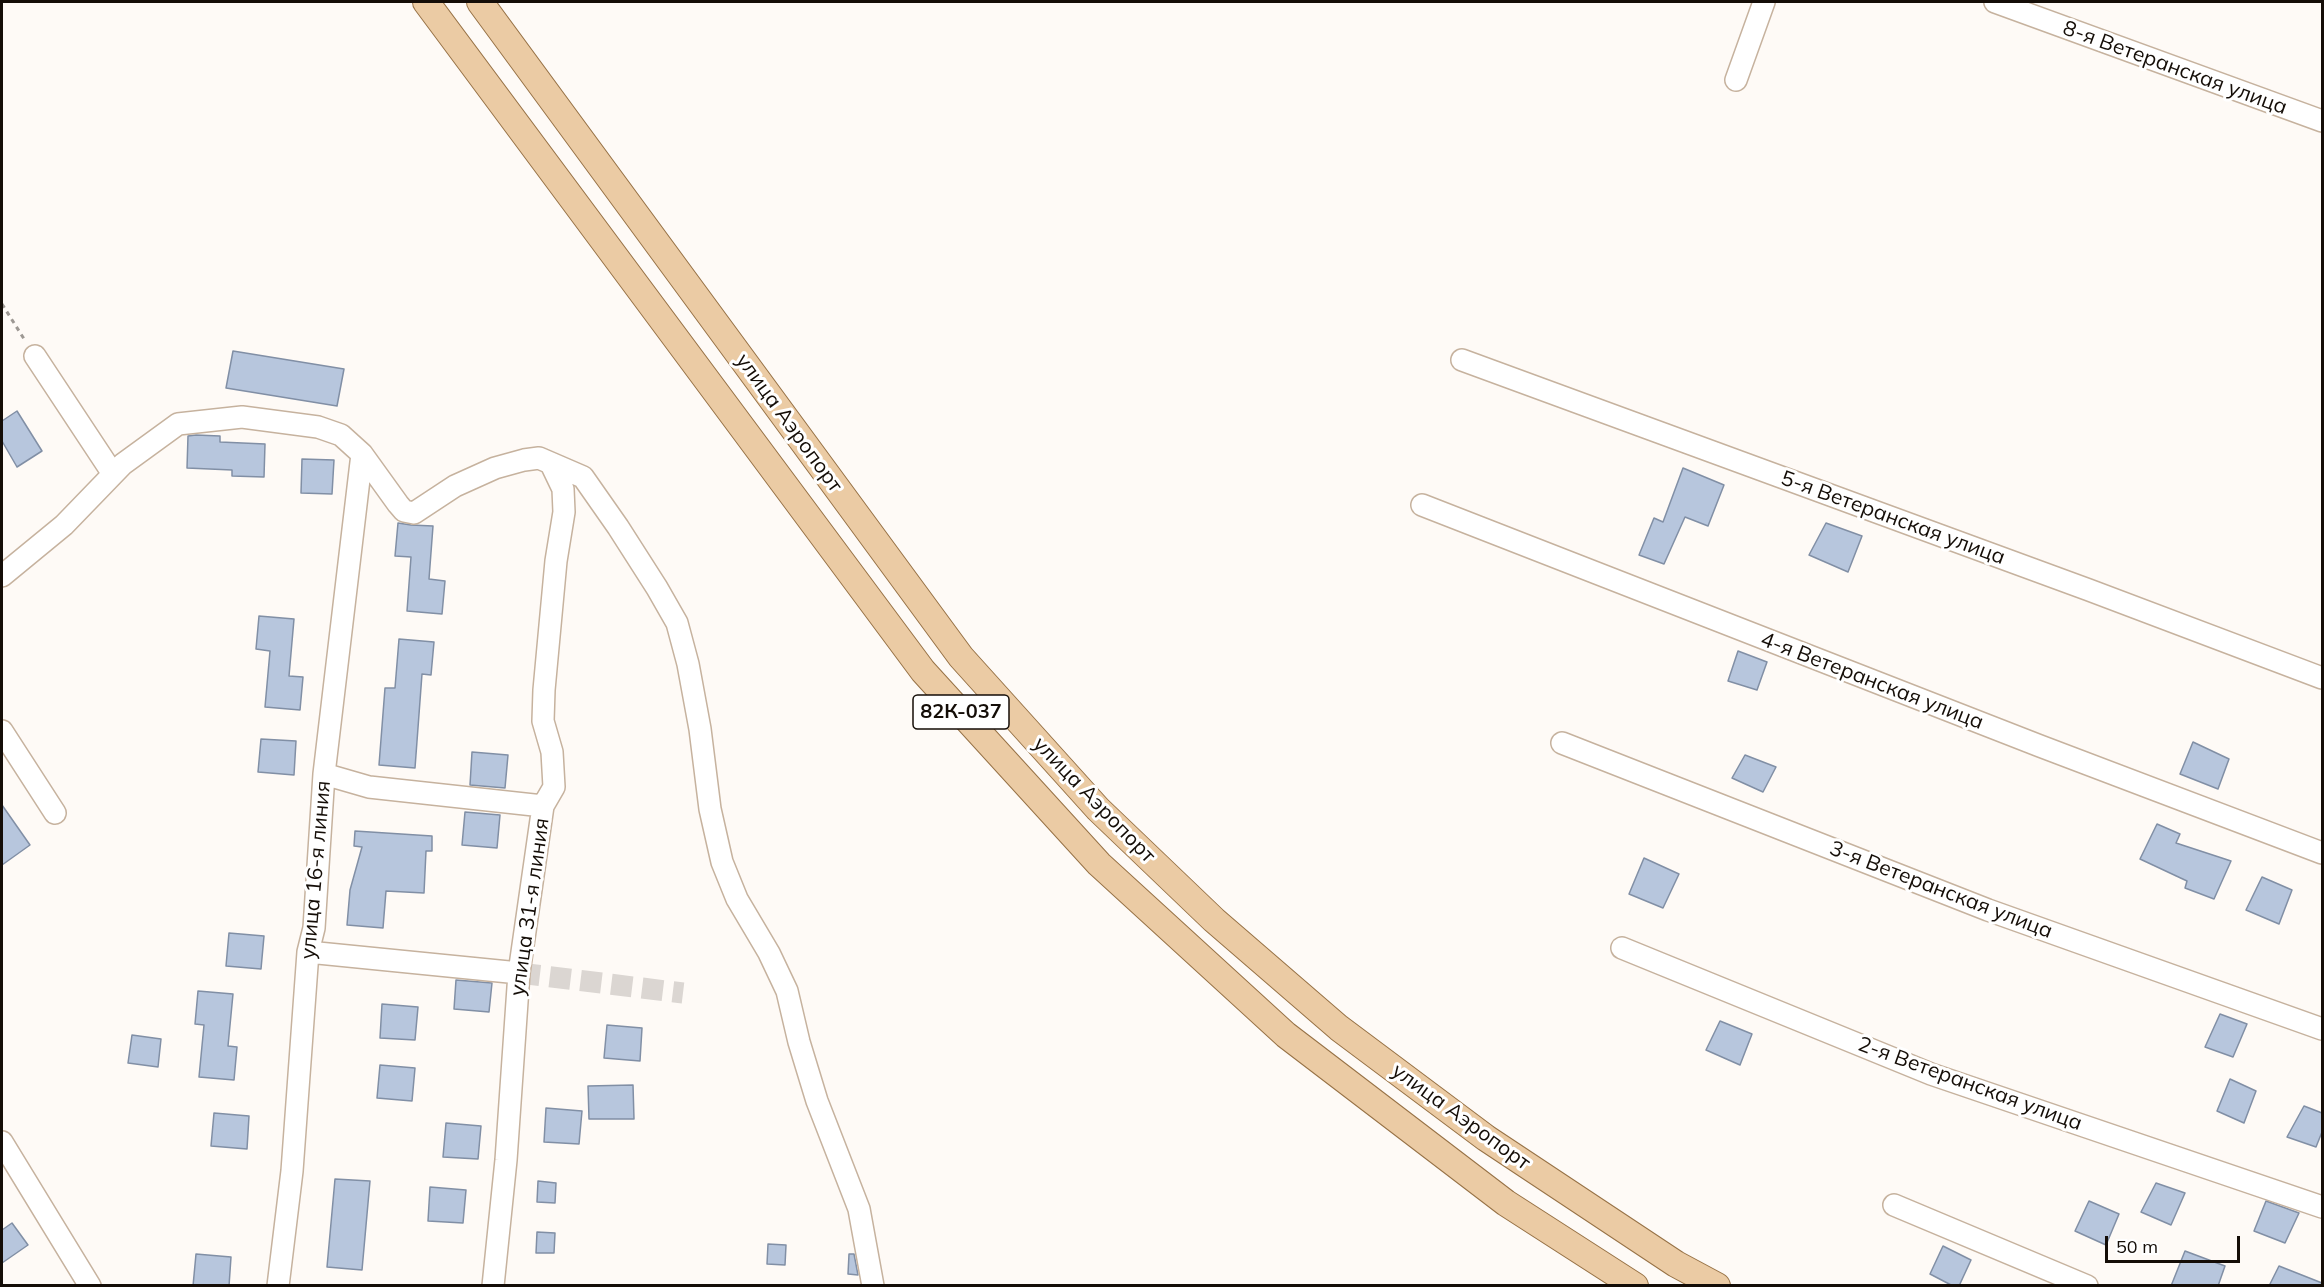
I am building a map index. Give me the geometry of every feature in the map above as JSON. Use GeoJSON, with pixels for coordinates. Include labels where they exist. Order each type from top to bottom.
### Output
{"type":"FeatureCollection","features":[{"type":"Feature","properties":{"kind":"main road","name":"улица Аэропорт"},"geometry":{"type":"LineString","coordinates":[[426,2],[923,671],[1099,864],[1286,1035],[1506,1203],[1635,1286]]}},
{"type":"Feature","properties":{"kind":"main road","name":"улица Аэропорт"},"geometry":{"type":"LineString","coordinates":[[480,2],[961,657],[1098,809],[1214,920],[1348,1035],[1486,1138],[1676,1264],[1717,1286]]}},
{"type":"Feature","properties":{"kind":"street"},"geometry":{"type":"LineString","coordinates":[[1736,80],[1764,2]]}},
{"type":"Feature","properties":{"kind":"street","name":"8-я Ветеранская улица"},"geometry":{"type":"LineString","coordinates":[[1995,2],[2322,122]]}},
{"type":"Feature","properties":{"kind":"street"},"geometry":{"type":"LineString","coordinates":[[35,356],[113,474]]}},
{"type":"Feature","properties":{"kind":"street","name":"5-я Ветеранская улица"},"geometry":{"type":"LineString","coordinates":[[1462,360],[2322,678]]}},
{"type":"Feature","properties":{"kind":"street"},"geometry":{"type":"LineString","coordinates":[[2,576],[64,525],[123,464],[178,424],[242,417],[318,427],[341,435],[362,454],[404,511],[414,513],[454,486],[495,468],[524,460],[539,458],[583,477],[618,527],[677,623],[688,664],[700,729],[710,809],[722,862],[737,899],[769,952],[787,992],[817,1101],[859,1209],[873,1286]]}},
{"type":"Feature","properties":{"kind":"street","name":"улица 16-я линия"},"geometry":{"type":"LineString","coordinates":[[278,1286],[292,1171],[308,952],[314,928],[324,774],[362,454]]}},
{"type":"Feature","properties":{"kind":"street","name":"улица 31-я линия"},"geometry":{"type":"LineString","coordinates":[[493,1286],[506,1160],[519,973],[543,806],[554,787],[552,752],[543,721],[543,690],[556,561],[564,512],[562,489],[551,464]]}},
{"type":"Feature","properties":{"kind":"street","name":"4-я Ветеранская улица"},"geometry":{"type":"LineString","coordinates":[[1422,505],[2051,751],[2322,854]]}},
{"type":"Feature","properties":{"kind":"street"},"geometry":{"type":"LineString","coordinates":[[2,731],[55,813]]}},
{"type":"Feature","properties":{"kind":"street","name":"3-я Ветеранская улица"},"geometry":{"type":"LineString","coordinates":[[1562,743],[1988,910],[2322,1029]]}},
{"type":"Feature","properties":{"kind":"street"},"geometry":{"type":"LineString","coordinates":[[324,774],[369,787],[543,806]]}},
{"type":"Feature","properties":{"kind":"street","name":"2-я Ветеранская улица"},"geometry":{"type":"LineString","coordinates":[[1622,948],[1931,1074],[2322,1207]]}},
{"type":"Feature","properties":{"kind":"street"},"geometry":{"type":"LineString","coordinates":[[308,952],[519,973]]}},
{"type":"Feature","properties":{"kind":"street"},"geometry":{"type":"LineString","coordinates":[[2,1142],[90,1286]]}},
{"type":"Feature","properties":{"kind":"street"},"geometry":{"type":"LineString","coordinates":[[1894,1205],[2087,1286]]}},
{"type":"Feature","properties":{"kind":"path"},"geometry":{"type":"LineString","coordinates":[[2,304],[35,356]]}},
{"type":"Feature","properties":{"kind":"building"},"geometry":{"type":"Polygon","coordinates":[[[233,351],[344,369],[337,406],[226,388],[233,351]]]}},
{"type":"Feature","properties":{"kind":"building"},"geometry":{"type":"Polygon","coordinates":[[[17,411],[42,451],[17,467],[2,441],[2,421],[17,411]]]}},
{"type":"Feature","properties":{"kind":"building"},"geometry":{"type":"Polygon","coordinates":[[[188,436],[220,436],[220,442],[265,444],[264,477],[232,476],[232,470],[187,468],[188,436]]]}},
{"type":"Feature","properties":{"kind":"building"},"geometry":{"type":"Polygon","coordinates":[[[302,459],[334,460],[332,494],[301,493],[302,459]]]}},
{"type":"Feature","properties":{"kind":"building"},"geometry":{"type":"Polygon","coordinates":[[[1683,468],[1724,485],[1708,526],[1685,517],[1664,564],[1639,555],[1654,518],[1663,522],[1683,468]]]}},
{"type":"Feature","properties":{"kind":"building"},"geometry":{"type":"Polygon","coordinates":[[[398,523],[433,526],[429,579],[445,581],[442,614],[407,611],[411,557],[395,556],[398,523]]]}},
{"type":"Feature","properties":{"kind":"building"},"geometry":{"type":"Polygon","coordinates":[[[1826,523],[1862,536],[1848,572],[1809,555],[1826,523]]]}},
{"type":"Feature","properties":{"kind":"building"},"geometry":{"type":"Polygon","coordinates":[[[259,616],[294,619],[289,676],[303,677],[300,710],[265,707],[270,651],[256,649],[259,616]]]}},
{"type":"Feature","properties":{"kind":"building"},"geometry":{"type":"Polygon","coordinates":[[[399,639],[434,642],[431,675],[422,674],[415,768],[379,765],[385,688],[395,688],[399,639]]]}},
{"type":"Feature","properties":{"kind":"building"},"geometry":{"type":"Polygon","coordinates":[[[1738,651],[1767,662],[1757,690],[1728,681],[1738,651]]]}},
{"type":"Feature","properties":{"kind":"building"},"geometry":{"type":"Polygon","coordinates":[[[261,739],[296,741],[294,775],[258,772],[261,739]]]}},
{"type":"Feature","properties":{"kind":"building"},"geometry":{"type":"Polygon","coordinates":[[[2193,742],[2229,759],[2218,789],[2180,774],[2193,742]]]}},
{"type":"Feature","properties":{"kind":"building"},"geometry":{"type":"Polygon","coordinates":[[[472,752],[508,755],[505,788],[470,785],[472,752]]]}},
{"type":"Feature","properties":{"kind":"building"},"geometry":{"type":"Polygon","coordinates":[[[1745,755],[1776,767],[1763,792],[1732,778],[1745,755]]]}},
{"type":"Feature","properties":{"kind":"building"},"geometry":{"type":"Polygon","coordinates":[[[2,805],[30,845],[2,865],[2,805]]]}},
{"type":"Feature","properties":{"kind":"building"},"geometry":{"type":"Polygon","coordinates":[[[465,812],[500,815],[497,848],[462,845],[465,812]]]}},
{"type":"Feature","properties":{"kind":"building"},"geometry":{"type":"Polygon","coordinates":[[[2157,824],[2180,834],[2176,843],[2231,861],[2214,899],[2185,888],[2187,881],[2140,859],[2157,824]]]}},
{"type":"Feature","properties":{"kind":"building"},"geometry":{"type":"Polygon","coordinates":[[[355,831],[432,836],[432,851],[426,851],[424,893],[386,891],[383,928],[347,925],[350,890],[362,847],[354,846],[355,831]]]}},
{"type":"Feature","properties":{"kind":"building"},"geometry":{"type":"Polygon","coordinates":[[[1644,858],[1679,874],[1663,908],[1629,894],[1644,858]]]}},
{"type":"Feature","properties":{"kind":"building"},"geometry":{"type":"Polygon","coordinates":[[[2262,877],[2292,890],[2279,924],[2246,910],[2262,877]]]}},
{"type":"Feature","properties":{"kind":"building"},"geometry":{"type":"Polygon","coordinates":[[[229,933],[264,936],[261,969],[226,966],[229,933]]]}},
{"type":"Feature","properties":{"kind":"building"},"geometry":{"type":"Polygon","coordinates":[[[456,980],[492,983],[489,1012],[454,1009],[456,980]]]}},
{"type":"Feature","properties":{"kind":"building"},"geometry":{"type":"Polygon","coordinates":[[[198,991],[233,994],[228,1046],[237,1047],[234,1080],[199,1077],[204,1025],[195,1024],[198,991]]]}},
{"type":"Feature","properties":{"kind":"building"},"geometry":{"type":"Polygon","coordinates":[[[382,1004],[418,1007],[415,1040],[380,1038],[382,1004]]]}},
{"type":"Feature","properties":{"kind":"building"},"geometry":{"type":"Polygon","coordinates":[[[2220,1014],[2247,1024],[2233,1057],[2205,1047],[2220,1014]]]}},
{"type":"Feature","properties":{"kind":"building"},"geometry":{"type":"Polygon","coordinates":[[[1720,1021],[1752,1034],[1740,1065],[1706,1050],[1720,1021]]]}},
{"type":"Feature","properties":{"kind":"building"},"geometry":{"type":"Polygon","coordinates":[[[607,1025],[642,1028],[640,1061],[604,1058],[607,1025]]]}},
{"type":"Feature","properties":{"kind":"building"},"geometry":{"type":"Polygon","coordinates":[[[132,1035],[161,1039],[158,1067],[128,1063],[132,1035]]]}},
{"type":"Feature","properties":{"kind":"building"},"geometry":{"type":"Polygon","coordinates":[[[380,1065],[415,1068],[412,1101],[377,1098],[380,1065]]]}},
{"type":"Feature","properties":{"kind":"building"},"geometry":{"type":"Polygon","coordinates":[[[2230,1079],[2256,1091],[2244,1123],[2217,1111],[2230,1079]]]}},
{"type":"Feature","properties":{"kind":"building"},"geometry":{"type":"Polygon","coordinates":[[[633,1085],[634,1119],[589,1119],[588,1086],[633,1085]]]}},
{"type":"Feature","properties":{"kind":"building"},"geometry":{"type":"Polygon","coordinates":[[[2304,1106],[2322,1113],[2322,1132],[2316,1147],[2287,1137],[2304,1106]]]}},
{"type":"Feature","properties":{"kind":"building"},"geometry":{"type":"Polygon","coordinates":[[[546,1108],[582,1111],[579,1144],[544,1142],[546,1108]]]}},
{"type":"Feature","properties":{"kind":"building"},"geometry":{"type":"Polygon","coordinates":[[[214,1113],[249,1116],[247,1149],[211,1146],[214,1113]]]}},
{"type":"Feature","properties":{"kind":"building"},"geometry":{"type":"Polygon","coordinates":[[[446,1123],[481,1126],[478,1159],[443,1157],[446,1123]]]}},
{"type":"Feature","properties":{"kind":"building"},"geometry":{"type":"Polygon","coordinates":[[[335,1179],[370,1181],[362,1270],[327,1267],[335,1179]]]}},
{"type":"Feature","properties":{"kind":"building"},"geometry":{"type":"Polygon","coordinates":[[[538,1181],[556,1183],[555,1203],[537,1202],[538,1181]]]}},
{"type":"Feature","properties":{"kind":"building"},"geometry":{"type":"Polygon","coordinates":[[[2156,1183],[2185,1193],[2171,1225],[2141,1212],[2156,1183]]]}},
{"type":"Feature","properties":{"kind":"building"},"geometry":{"type":"Polygon","coordinates":[[[430,1187],[466,1190],[463,1223],[428,1221],[430,1187]]]}},
{"type":"Feature","properties":{"kind":"building"},"geometry":{"type":"Polygon","coordinates":[[[2089,1201],[2119,1214],[2106,1245],[2075,1231],[2089,1201]]]}},
{"type":"Feature","properties":{"kind":"building"},"geometry":{"type":"Polygon","coordinates":[[[2266,1201],[2299,1213],[2285,1243],[2254,1231],[2266,1201]]]}},
{"type":"Feature","properties":{"kind":"building"},"geometry":{"type":"Polygon","coordinates":[[[12,1223],[28,1245],[2,1263],[2,1230],[12,1223]]]}},
{"type":"Feature","properties":{"kind":"building"},"geometry":{"type":"Polygon","coordinates":[[[537,1232],[555,1233],[554,1253],[536,1253],[537,1232]]]}},
{"type":"Feature","properties":{"kind":"building"},"geometry":{"type":"Polygon","coordinates":[[[768,1244],[786,1245],[785,1265],[767,1264],[768,1244]]]}},
{"type":"Feature","properties":{"kind":"building"},"geometry":{"type":"Polygon","coordinates":[[[1943,1246],[1971,1260],[1959,1286],[1953,1286],[1930,1274],[1943,1246]]]}},
{"type":"Feature","properties":{"kind":"building"},"geometry":{"type":"Polygon","coordinates":[[[2185,1251],[2225,1266],[2218,1286],[2171,1286],[2185,1251]]]}},
{"type":"Feature","properties":{"kind":"building"},"geometry":{"type":"Polygon","coordinates":[[[196,1254],[231,1257],[229,1286],[193,1286],[196,1254]]]}},
{"type":"Feature","properties":{"kind":"building"},"geometry":{"type":"Polygon","coordinates":[[[849,1254],[854,1254],[858,1275],[848,1274],[849,1254]]]}},
{"type":"Feature","properties":{"kind":"building"},"geometry":{"type":"Polygon","coordinates":[[[2279,1266],[2322,1283],[2322,1286],[2269,1286],[2279,1266]]]}},
{"type":"Feature","properties":{"kind":"tunnel"},"geometry":{"type":"LineString","coordinates":[[519,973],[683,993]]}}]}
